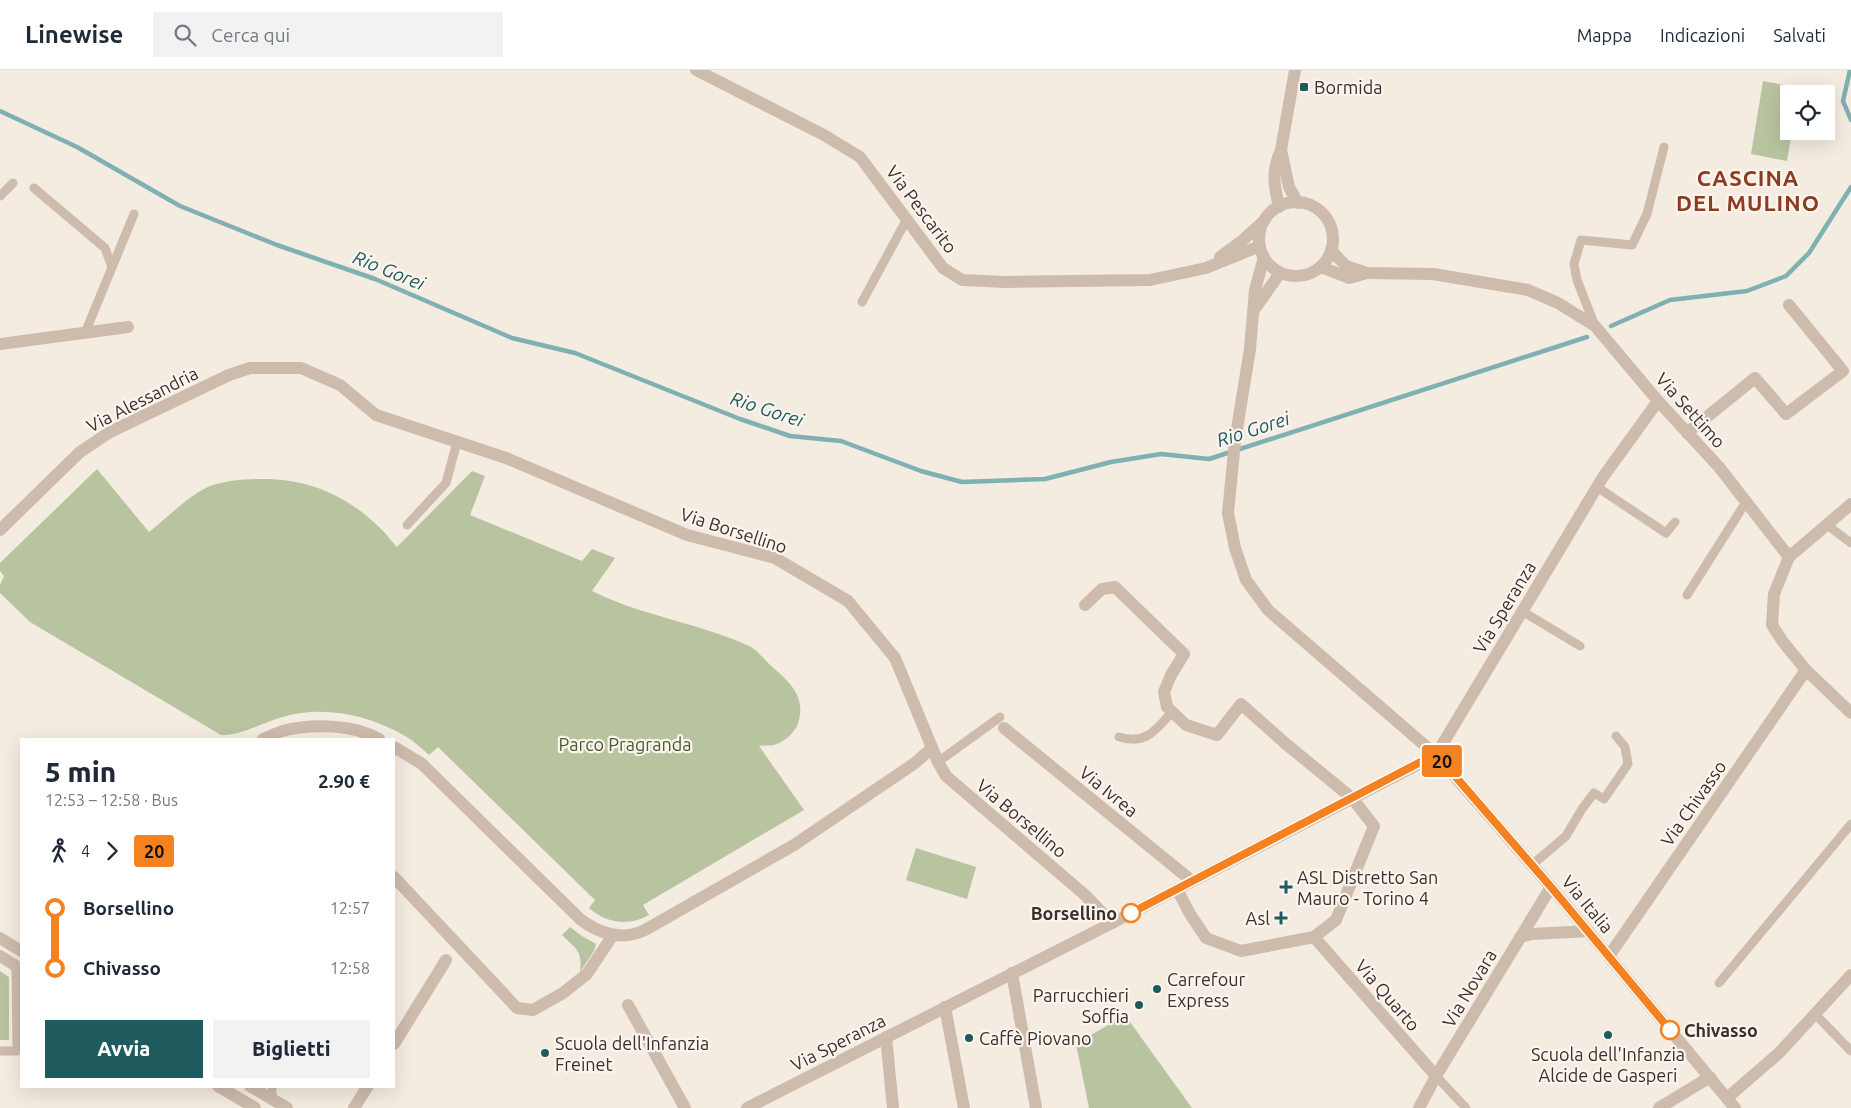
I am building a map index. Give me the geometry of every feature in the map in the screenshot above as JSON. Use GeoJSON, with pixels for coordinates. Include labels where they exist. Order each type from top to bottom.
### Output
{"type":"FeatureCollection","features":[{"type":"Feature","properties":{"kind":"street","name":"Via Pescarito"},"geometry":{"type":"LineString","coordinates":[[696,70],[816,131],[860,157],[943,268],[962,280],[1005,282],[1150,280],[1206,268],[1262,252]]}},
{"type":"Feature","properties":{"kind":"street"},"geometry":{"type":"LineString","coordinates":[[1279,207],[1273,178],[1275,162],[1281,150],[1296,70]]}},
{"type":"Feature","properties":{"kind":"street"},"geometry":{"type":"LineString","coordinates":[[1281,150],[1289,187],[1298,202]]}},
{"type":"Feature","properties":{"kind":"street"},"geometry":{"type":"LineString","coordinates":[[1206,268],[1243,240],[1270,213],[1279,207],[1298,202],[1308,204],[1324,215],[1330,226],[1333,238],[1332,250],[1321,266],[1312,273],[1302,276],[1291,276],[1280,273],[1271,266],[1262,252],[1260,233],[1264,221]]}},
{"type":"Feature","properties":{"kind":"street","name":"Via Settimo"},"geometry":{"type":"LineString","coordinates":[[1332,250],[1346,266],[1367,273]]}},
{"type":"Feature","properties":{"kind":"street","name":"Via Italia"},"geometry":{"type":"LineString","coordinates":[[1262,252],[1255,290],[1250,349],[1235,441],[1228,513],[1235,548],[1246,580],[1268,610],[1436,754],[1551,887],[1727,1098]]}},
{"type":"Feature","properties":{"kind":"street","name":"Via Settimo"},"geometry":{"type":"LineString","coordinates":[[1321,266],[1349,278],[1367,273],[1433,274],[1528,290],[1558,304],[1595,326],[1658,401],[1719,467],[1789,558]]}},
{"type":"Feature","properties":{"kind":"street"},"geometry":{"type":"LineString","coordinates":[[1254,310],[1280,273]]}},
{"type":"Feature","properties":{"kind":"street"},"geometry":{"type":"LineString","coordinates":[[1687,433],[1755,378],[1786,414],[1842,370],[1789,305]]}},
{"type":"Feature","properties":{"kind":"street"},"geometry":{"type":"LineString","coordinates":[[0,344],[128,327]]}},
{"type":"Feature","properties":{"kind":"street","name":"Via Alessandria"},"geometry":{"type":"LineString","coordinates":[[0,530],[80,452],[110,432],[229,374],[250,368],[301,368]]}},
{"type":"Feature","properties":{"kind":"street","name":"Via Borsellino"},"geometry":{"type":"LineString","coordinates":[[301,368],[340,385],[376,415],[506,458],[687,535],[775,558],[848,601],[895,658],[938,762],[946,776],[1085,895],[1112,922]]}},
{"type":"Feature","properties":{"kind":"street","name":"Via Speranza"},"geometry":{"type":"LineString","coordinates":[[747,1108],[1177,889],[1436,754],[1597,487],[1658,401]]}},
{"type":"Feature","properties":{"kind":"street"},"geometry":{"type":"LineString","coordinates":[[1851,504],[1789,558],[1774,594],[1772,625],[1806,670],[1851,713]]}},
{"type":"Feature","properties":{"kind":"street"},"geometry":{"type":"LineString","coordinates":[[1085,604],[1102,589],[1115,587],[1184,654],[1171,675],[1164,692],[1167,707],[1186,725],[1217,734],[1241,704],[1352,798],[1374,826],[1336,920],[1314,937],[1241,951],[1206,938],[1190,914],[1177,889]]}},
{"type":"Feature","properties":{"kind":"street","name":"Via Chivasso"},"geometry":{"type":"LineString","coordinates":[[1609,956],[1806,670]]}},
{"type":"Feature","properties":{"kind":"street","name":"Via Ivrea"},"geometry":{"type":"LineString","coordinates":[[1002,722],[1192,881]]}},
{"type":"Feature","properties":{"kind":"street"},"geometry":{"type":"LineString","coordinates":[[266,738],[286,730],[331,726],[372,735],[377,738]]}},
{"type":"Feature","properties":{"kind":"street"},"geometry":{"type":"LineString","coordinates":[[395,748],[422,764],[580,919],[593,928],[613,935],[629,935],[645,930],[794,845],[915,763],[932,748]]}},
{"type":"Feature","properties":{"kind":"street"},"geometry":{"type":"LineString","coordinates":[[395,878],[517,1008],[533,1010],[569,989],[587,974],[613,935]]}},
{"type":"Feature","properties":{"kind":"street","name":"Via Novara"},"geometry":{"type":"LineString","coordinates":[[1419,1108],[1436,1076],[1551,887]]}},
{"type":"Feature","properties":{"kind":"street"},"geometry":{"type":"LineString","coordinates":[[1520,937],[1532,934],[1588,931]]}},
{"type":"Feature","properties":{"kind":"street","name":"Via Quarto"},"geometry":{"type":"LineString","coordinates":[[1314,937],[1436,1076]]}},
{"type":"Feature","properties":{"kind":"street"},"geometry":{"type":"LineString","coordinates":[[0,938],[20,950]]}},
{"type":"Feature","properties":{"kind":"street"},"geometry":{"type":"LineString","coordinates":[[0,956],[19,968]]}},
{"type":"Feature","properties":{"kind":"street"},"geometry":{"type":"LineString","coordinates":[[395,1042],[446,960]]}},
{"type":"Feature","properties":{"kind":"street"},"geometry":{"type":"LineString","coordinates":[[1012,973],[1036,1108]]}},
{"type":"Feature","properties":{"kind":"street"},"geometry":{"type":"LineString","coordinates":[[1735,1108],[1727,1098],[1779,1052],[1815,1014],[1848,984]]}},
{"type":"Feature","properties":{"kind":"street"},"geometry":{"type":"LineString","coordinates":[[628,1005],[685,1108]]}},
{"type":"Feature","properties":{"kind":"street"},"geometry":{"type":"LineString","coordinates":[[945,1007],[964,1108]]}},
{"type":"Feature","properties":{"kind":"street"},"geometry":{"type":"LineString","coordinates":[[886,1037],[893,1108]]}},
{"type":"Feature","properties":{"kind":"street"},"geometry":{"type":"LineString","coordinates":[[1659,1108],[1710,1077]]}},
{"type":"Feature","properties":{"kind":"street"},"geometry":{"type":"LineString","coordinates":[[221,1088],[255,1108]]}},
{"type":"Feature","properties":{"kind":"street"},"geometry":{"type":"LineString","coordinates":[[354,1108],[367,1088]]}},
{"type":"Feature","properties":{"kind":"street"},"geometry":{"type":"LineString","coordinates":[[267,1091],[287,1108]]}},
{"type":"Feature","properties":{"kind":"lane"},"geometry":{"type":"LineString","coordinates":[[1595,326],[1576,280],[1574,264],[1581,240],[1632,245],[1647,214],[1664,147]]}},
{"type":"Feature","properties":{"kind":"lane"},"geometry":{"type":"LineString","coordinates":[[0,196],[13,182]]}},
{"type":"Feature","properties":{"kind":"lane"},"geometry":{"type":"LineString","coordinates":[[34,188],[105,248],[112,267]]}},
{"type":"Feature","properties":{"kind":"lane"},"geometry":{"type":"LineString","coordinates":[[85,333],[134,214]]}},
{"type":"Feature","properties":{"kind":"lane"},"geometry":{"type":"LineString","coordinates":[[862,302],[907,219]]}},
{"type":"Feature","properties":{"kind":"lane"},"geometry":{"type":"LineString","coordinates":[[407,525],[446,483],[457,442]]}},
{"type":"Feature","properties":{"kind":"lane"},"geometry":{"type":"LineString","coordinates":[[1597,487],[1666,533],[1675,522]]}},
{"type":"Feature","properties":{"kind":"lane"},"geometry":{"type":"LineString","coordinates":[[1687,595],[1746,502]]}},
{"type":"Feature","properties":{"kind":"lane"},"geometry":{"type":"LineString","coordinates":[[1827,525],[1851,543]]}},
{"type":"Feature","properties":{"kind":"lane"},"geometry":{"type":"LineString","coordinates":[[1522,611],[1580,646]]}},
{"type":"Feature","properties":{"kind":"lane"},"geometry":{"type":"LineString","coordinates":[[1119,737],[1130,741],[1151,735],[1172,712]]}},
{"type":"Feature","properties":{"kind":"lane"},"geometry":{"type":"LineString","coordinates":[[938,762],[1002,722]]}},
{"type":"Feature","properties":{"kind":"lane"},"geometry":{"type":"LineString","coordinates":[[1532,865],[1566,836],[1594,793],[1604,798],[1628,764],[1625,747],[1616,736]]}},
{"type":"Feature","properties":{"kind":"lane"},"geometry":{"type":"LineString","coordinates":[[1719,983],[1851,824]]}},
{"type":"Feature","properties":{"kind":"lane"},"geometry":{"type":"LineString","coordinates":[[0,1052],[17,1051],[19,968]]}},
{"type":"Feature","properties":{"kind":"lane"},"geometry":{"type":"LineString","coordinates":[[1815,1014],[1851,1051]]}},
{"type":"Feature","properties":{"kind":"lane"},"geometry":{"type":"LineString","coordinates":[[1436,1076],[1466,1108]]}},
{"type":"Feature","properties":{"kind":"green space"},"geometry":{"type":"Polygon","coordinates":[[[1763,81],[1784,85],[1780,85],[1780,140],[1790,140],[1787,161],[1751,154],[1763,81]]]}},
{"type":"Feature","properties":{"kind":"green space","name":"Parco Pragranda"},"geometry":{"type":"Polygon","coordinates":[[[97,469],[149,532],[186,501],[210,486],[241,480],[276,479],[293,481],[324,490],[353,505],[382,529],[397,547],[472,471],[485,476],[470,515],[582,561],[592,549],[615,558],[592,591],[611,600],[710,631],[749,646],[757,651],[783,676],[794,689],[800,704],[797,727],[782,742],[774,745],[759,746],[804,810],[643,905],[649,915],[634,921],[618,922],[603,917],[589,908],[595,900],[438,747],[429,755],[405,736],[377,722],[330,712],[314,712],[275,719],[237,733],[221,735],[30,622],[0,593],[0,585],[4,576],[0,571],[0,563],[97,469]]]}},
{"type":"Feature","properties":{"kind":"green space"},"geometry":{"type":"Polygon","coordinates":[[[916,848],[976,867],[967,899],[906,880],[916,848]]]}},
{"type":"Feature","properties":{"kind":"green space"},"geometry":{"type":"Polygon","coordinates":[[[570,927],[596,944],[594,951],[580,972],[579,955],[575,947],[562,935],[570,927]]]}},
{"type":"Feature","properties":{"kind":"green space"},"geometry":{"type":"Polygon","coordinates":[[[0,971],[9,977],[9,1040],[0,1040],[0,971]]]}},
{"type":"Feature","properties":{"kind":"green space"},"geometry":{"type":"Polygon","coordinates":[[[1125,1015],[1192,1108],[1089,1108],[1076,1044],[1125,1015]]]}},
{"type":"Feature","properties":{"kind":"waterway"},"geometry":{"type":"LineString","coordinates":[[1850,70],[1843,101],[1851,120]]}},
{"type":"Feature","properties":{"kind":"waterway","name":"Rio Gorei"},"geometry":{"type":"LineString","coordinates":[[0,111],[77,147],[180,206],[277,245],[375,279],[512,338],[575,353],[740,419],[790,436],[841,441],[921,471],[962,482],[1045,479],[1111,462],[1161,454],[1209,459],[1587,337]]}},
{"type":"Feature","properties":{"kind":"waterway"},"geometry":{"type":"LineString","coordinates":[[1611,326],[1670,300],[1747,291],[1786,276],[1809,253],[1851,187]]}},
{"type":"Feature","properties":{"kind":"bus line","name":"20"},"geometry":{"type":"LineString","coordinates":[[1131,913],[1436,754],[1551,887],[1670,1030]]}},
{"type":"Feature","properties":{"kind":"place","name":"Bormida"},"geometry":{"type":"Point","coordinates":[1304,87]}},
{"type":"Feature","properties":{"kind":"place","name":"ASL Distretto San Mauro - Torino 4"},"geometry":{"type":"Point","coordinates":[1286,887]}},
{"type":"Feature","properties":{"kind":"place","name":"Borsellino"},"geometry":{"type":"Point","coordinates":[1131,913]}},
{"type":"Feature","properties":{"kind":"place","name":"Asl"},"geometry":{"type":"Point","coordinates":[1281,918]}},
{"type":"Feature","properties":{"kind":"place","name":"Carrefour Express"},"geometry":{"type":"Point","coordinates":[1157,989]}},
{"type":"Feature","properties":{"kind":"place","name":"Parrucchieri Soffia"},"geometry":{"type":"Point","coordinates":[1139,1005]}},
{"type":"Feature","properties":{"kind":"place","name":"Chivasso"},"geometry":{"type":"Point","coordinates":[1670,1030]}},
{"type":"Feature","properties":{"kind":"place","name":"Scuola dell'Infanzia Alcide de Gasperi"},"geometry":{"type":"Point","coordinates":[1608,1035]}},
{"type":"Feature","properties":{"kind":"place","name":"Caffè Piovano"},"geometry":{"type":"Point","coordinates":[969,1038]}},
{"type":"Feature","properties":{"kind":"place","name":"Scuola dell'Infanzia Freinet"},"geometry":{"type":"Point","coordinates":[545,1053]}},
{"type":"Feature","properties":{"kind":"district","name":"CASCINA DEL MULINO"},"geometry":{"type":"Point","coordinates":[1748,190]}}]}
